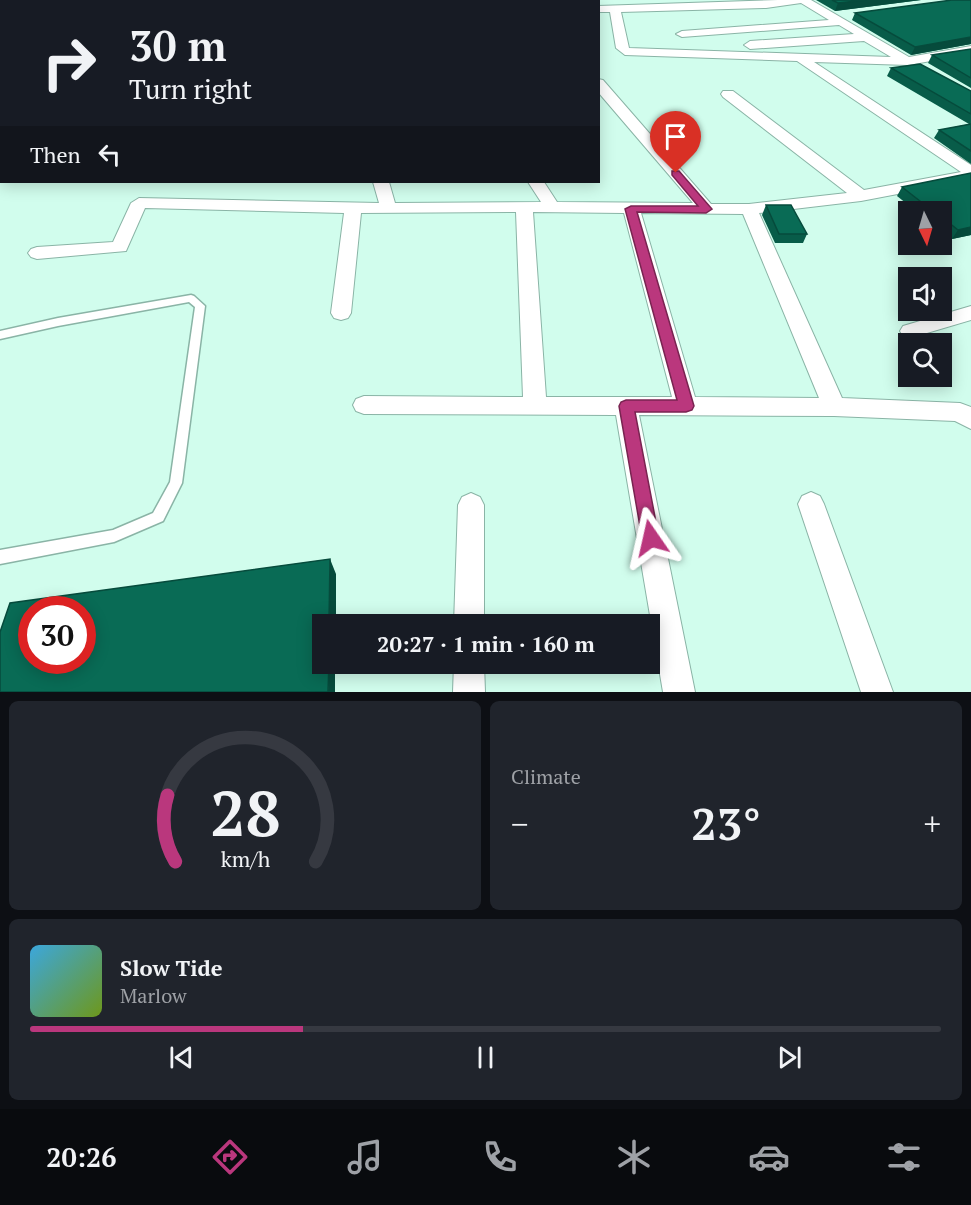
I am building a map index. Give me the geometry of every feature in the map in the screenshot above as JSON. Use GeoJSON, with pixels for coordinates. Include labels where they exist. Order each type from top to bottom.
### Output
{"type":"FeatureCollection","features":[{"type":"Feature","properties":{"kind":"street"},"geometry":{"type":"LineString","coordinates":[[669,11],[766,6],[799,0]]}},
{"type":"Feature","properties":{"kind":"street"},"geometry":{"type":"LineString","coordinates":[[804,0],[926,71]]}},
{"type":"Feature","properties":{"kind":"street"},"geometry":{"type":"LineString","coordinates":[[600,9],[615,9],[631,4],[669,11],[786,14]]}},
{"type":"Feature","properties":{"kind":"street"},"geometry":{"type":"LineString","coordinates":[[615,9],[625,38],[622,48],[625,51],[908,61],[971,50]]}},
{"type":"Feature","properties":{"kind":"street"},"geometry":{"type":"LineString","coordinates":[[669,11],[723,11]]}},
{"type":"Feature","properties":{"kind":"street"},"geometry":{"type":"LineString","coordinates":[[669,11],[684,38],[701,42],[746,45],[867,37]]}},
{"type":"Feature","properties":{"kind":"street"},"geometry":{"type":"LineString","coordinates":[[791,34],[841,22],[853,14]]}},
{"type":"Feature","properties":{"kind":"street"},"geometry":{"type":"LineString","coordinates":[[653,40],[841,22]]}},
{"type":"Feature","properties":{"kind":"street"},"geometry":{"type":"LineString","coordinates":[[701,42],[722,55]]}},
{"type":"Feature","properties":{"kind":"street"},"geometry":{"type":"LineString","coordinates":[[746,45],[753,57]]}},
{"type":"Feature","properties":{"kind":"street"},"geometry":{"type":"LineString","coordinates":[[801,59],[971,173]]}},
{"type":"Feature","properties":{"kind":"street"},"geometry":{"type":"LineString","coordinates":[[600,85],[706,209]]}},
{"type":"Feature","properties":{"kind":"street"},"geometry":{"type":"LineString","coordinates":[[728,94],[861,196]]}},
{"type":"Feature","properties":{"kind":"street"},"geometry":{"type":"LineString","coordinates":[[36,253],[120,246],[139,203],[353,208],[749,209],[861,196],[971,173]]}},
{"type":"Feature","properties":{"kind":"street"},"geometry":{"type":"LineString","coordinates":[[381,183],[388,207]]}},
{"type":"Feature","properties":{"kind":"street"},"geometry":{"type":"LineString","coordinates":[[537,183],[552,207]]}},
{"type":"Feature","properties":{"kind":"street"},"geometry":{"type":"LineString","coordinates":[[524,207],[535,407]]}},
{"type":"Feature","properties":{"kind":"street"},"geometry":{"type":"LineString","coordinates":[[341,313],[353,208]]}},
{"type":"Feature","properties":{"kind":"street"},"geometry":{"type":"LineString","coordinates":[[631,209],[686,406]]}},
{"type":"Feature","properties":{"kind":"street"},"geometry":{"type":"LineString","coordinates":[[749,209],[834,407]]}},
{"type":"Feature","properties":{"kind":"street"},"geometry":{"type":"LineString","coordinates":[[910,331],[971,313]]}},
{"type":"Feature","properties":{"kind":"street"},"geometry":{"type":"LineString","coordinates":[[364,405],[834,407],[960,412],[971,420]]}},
{"type":"Feature","properties":{"kind":"street"},"geometry":{"type":"LineString","coordinates":[[626,406],[679,692]]}},
{"type":"Feature","properties":{"kind":"street"},"geometry":{"type":"LineString","coordinates":[[811,504],[877,692]]}},
{"type":"Feature","properties":{"kind":"street"},"geometry":{"type":"LineString","coordinates":[[469,614],[471,505]]}},
{"type":"Feature","properties":{"kind":"street"},"geometry":{"type":"LineString","coordinates":[[469,674],[469,692]]}},
{"type":"Feature","properties":{"kind":"lane"},"geometry":{"type":"LineString","coordinates":[[0,335],[191,297],[200,306],[176,483],[158,517],[114,536],[0,557]]}},
{"type":"Feature","properties":{"kind":"building"},"geometry":{"type":"Polygon","coordinates":[[[832,0],[866,0],[838,3],[832,0]]]}},
{"type":"Feature","properties":{"kind":"building"},"geometry":{"type":"Polygon","coordinates":[[[952,0],[971,0],[971,37],[915,47],[855,13],[952,0]]]}},
{"type":"Feature","properties":{"kind":"building"},"geometry":{"type":"Polygon","coordinates":[[[971,49],[971,78],[932,55],[971,49]]]}},
{"type":"Feature","properties":{"kind":"building"},"geometry":{"type":"Polygon","coordinates":[[[920,64],[971,91],[971,114],[891,68],[920,64]]]}},
{"type":"Feature","properties":{"kind":"building"},"geometry":{"type":"Polygon","coordinates":[[[971,124],[971,151],[939,130],[971,124]]]}},
{"type":"Feature","properties":{"kind":"building"},"geometry":{"type":"Polygon","coordinates":[[[971,173],[971,227],[958,230],[952,225],[952,201],[920,201],[902,187],[971,173]]]}},
{"type":"Feature","properties":{"kind":"building"},"geometry":{"type":"Polygon","coordinates":[[[766,205],[791,205],[807,234],[779,234],[766,205]]]}},
{"type":"Feature","properties":{"kind":"building"},"geometry":{"type":"Polygon","coordinates":[[[330,559],[329,614],[312,614],[312,674],[329,674],[328,692],[0,692],[0,632],[10,603],[18,602],[18,674],[96,674],[96,596],[61,596],[330,559]]]}},
{"type":"Feature","properties":{"kind":"route"},"geometry":{"type":"LineString","coordinates":[[651,538],[626,406],[686,406],[631,209],[706,209],[676,173]]}}]}
